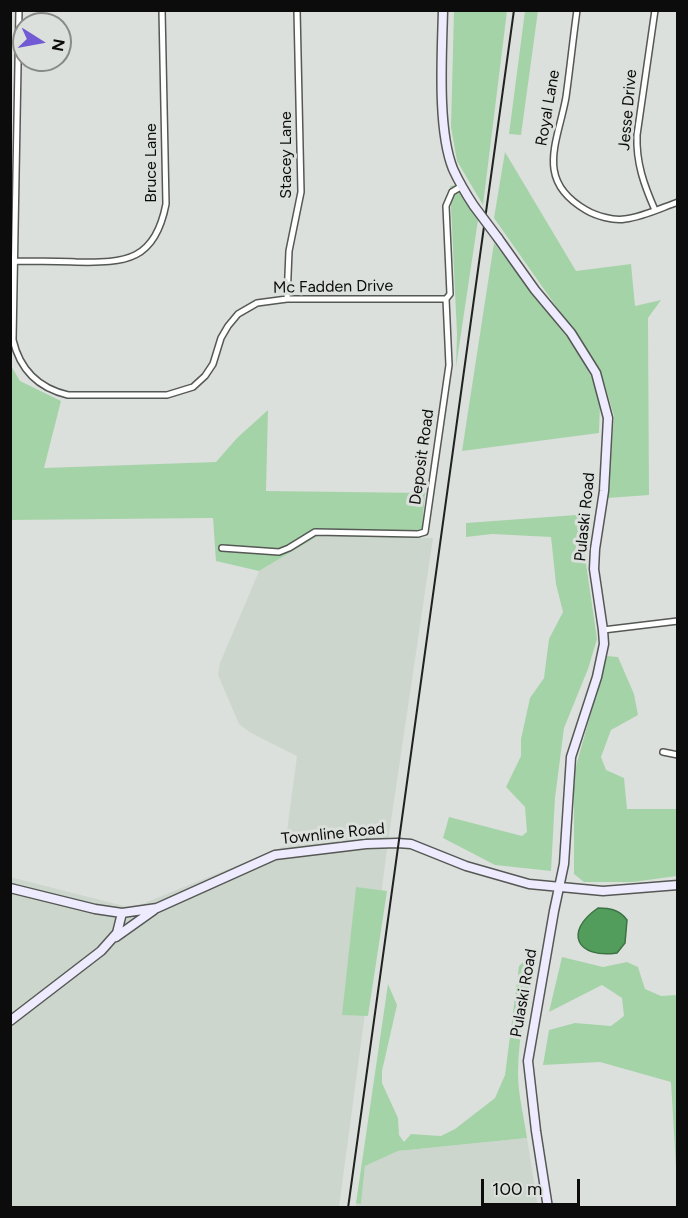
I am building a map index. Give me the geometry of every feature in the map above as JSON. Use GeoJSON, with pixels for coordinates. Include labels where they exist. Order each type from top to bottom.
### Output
{"type":"FeatureCollection","features":[{"type":"Feature","properties":{"kind":"main road","name":"Pulaski Road"},"geometry":{"type":"LineString","coordinates":[[442,10],[441,67],[444,123],[451,161],[474,206],[535,290],[571,333],[597,373],[608,417],[604,490],[594,569],[604,644],[597,677],[571,757],[565,856],[528,1061],[548,1208]]}},
{"type":"Feature","properties":{"kind":"main road","name":"Townline Road"},"geometry":{"type":"LineString","coordinates":[[10,888],[94,909],[122,913],[157,908],[275,855],[367,844],[411,844],[466,866],[529,884],[603,891],[678,885]]}},
{"type":"Feature","properties":{"kind":"main road"},"geometry":{"type":"LineString","coordinates":[[10,1021],[87,963],[113,939],[157,908]]}},
{"type":"Feature","properties":{"kind":"main road"},"geometry":{"type":"LineString","coordinates":[[113,939],[120,928],[122,913]]}},
{"type":"Feature","properties":{"kind":"street","name":"Bruce Lane"},"geometry":{"type":"LineString","coordinates":[[15,261],[122,261],[143,249],[159,229],[166,204],[162,10]]}},
{"type":"Feature","properties":{"kind":"street","name":"Stacey Lane"},"geometry":{"type":"LineString","coordinates":[[287,299],[289,251],[301,192],[297,10]]}},
{"type":"Feature","properties":{"kind":"street","name":"Royal Lane"},"geometry":{"type":"LineString","coordinates":[[577,10],[566,97],[553,151],[554,167],[560,186],[572,202],[607,218],[624,220],[678,202]]}},
{"type":"Feature","properties":{"kind":"street","name":"Jesse Drive"},"geometry":{"type":"LineString","coordinates":[[655,10],[636,156],[640,174],[655,210]]}},
{"type":"Feature","properties":{"kind":"street","name":"Mc Fadden Drive"},"geometry":{"type":"LineString","coordinates":[[19,72],[13,340],[16,355],[25,370],[53,392],[88,396],[167,395],[193,387],[205,376],[213,364],[228,326],[238,314],[257,303],[287,299],[446,299]]}},
{"type":"Feature","properties":{"kind":"street","name":"Deposit Road"},"geometry":{"type":"LineString","coordinates":[[222,548],[279,552],[315,532],[418,534],[425,532],[449,365],[446,299],[450,294],[446,206],[453,192],[462,186]]}},
{"type":"Feature","properties":{"kind":"street"},"geometry":{"type":"LineString","coordinates":[[603,630],[678,621]]}},
{"type":"Feature","properties":{"kind":"street"},"geometry":{"type":"LineString","coordinates":[[663,752],[678,754]]}},
{"type":"Feature","properties":{"kind":"shaded area"},"geometry":{"type":"Polygon","coordinates":[[[454,11],[507,11],[483,205],[457,161],[451,127],[454,11]]]}},
{"type":"Feature","properties":{"kind":"shaded area"},"geometry":{"type":"Polygon","coordinates":[[[525,11],[538,11],[521,135],[509,134],[525,11]]]}},
{"type":"Feature","properties":{"kind":"shaded area"},"geometry":{"type":"Polygon","coordinates":[[[505,152],[576,271],[631,264],[635,306],[661,300],[648,318],[649,495],[608,498],[614,416],[600,369],[494,218],[505,152]]]}},
{"type":"Feature","properties":{"kind":"shaded area"},"geometry":{"type":"Polygon","coordinates":[[[456,185],[478,220],[456,367],[457,334],[450,186],[456,185]]]}},
{"type":"Feature","properties":{"kind":"shaded area"},"geometry":{"type":"Polygon","coordinates":[[[494,243],[577,350],[594,382],[600,405],[599,433],[462,451],[494,243]]]}},
{"type":"Feature","properties":{"kind":"shaded area"},"geometry":{"type":"Polygon","coordinates":[[[10,364],[20,381],[61,401],[44,468],[216,462],[237,438],[268,410],[266,491],[425,493],[421,538],[318,536],[259,571],[216,561],[213,518],[11,520],[10,364]]]}},
{"type":"Feature","properties":{"kind":"shaded area"},"geometry":{"type":"Polygon","coordinates":[[[590,514],[583,543],[597,639],[588,669],[564,728],[555,798],[551,871],[495,865],[443,838],[449,817],[522,836],[527,832],[525,807],[506,787],[521,756],[521,739],[530,698],[544,678],[549,639],[563,612],[556,584],[551,537],[492,534],[466,537],[466,523],[590,514]]]}},
{"type":"Feature","properties":{"kind":"shaded area"},"geometry":{"type":"Polygon","coordinates":[[[318,536],[433,538],[389,835],[339,1207],[11,1207],[10,877],[132,908],[285,846],[297,756],[251,733],[239,724],[218,675],[220,663],[259,571],[318,536]]]}},
{"type":"Feature","properties":{"kind":"shaded area"},"geometry":{"type":"Polygon","coordinates":[[[607,656],[618,657],[634,694],[638,715],[611,730],[601,757],[606,770],[624,778],[627,809],[677,809],[677,876],[633,882],[584,882],[574,874],[574,773],[607,656]]]}},
{"type":"Feature","properties":{"kind":"shaded area"},"geometry":{"type":"Polygon","coordinates":[[[356,887],[387,891],[368,1016],[342,1015],[356,887]]]}},
{"type":"Feature","properties":{"kind":"shaded area"},"geometry":{"type":"Polygon","coordinates":[[[598,908],[614,910],[627,920],[625,943],[617,953],[592,952],[579,942],[578,934],[581,926],[587,917],[598,908]]]}},
{"type":"Feature","properties":{"kind":"shaded area"},"geometry":{"type":"Polygon","coordinates":[[[534,952],[522,1027],[518,1073],[527,1138],[398,1151],[365,1166],[361,1204],[356,1203],[388,984],[397,1005],[382,1071],[382,1083],[398,1118],[399,1135],[404,1142],[411,1134],[441,1136],[455,1129],[495,1098],[505,1075],[519,966],[534,952]]]}},
{"type":"Feature","properties":{"kind":"shaded area"},"geometry":{"type":"Polygon","coordinates":[[[562,957],[603,967],[627,962],[638,967],[645,989],[661,996],[677,995],[677,1185],[671,1082],[600,1062],[543,1065],[549,1030],[575,1023],[611,1026],[624,1016],[622,998],[602,985],[549,1012],[562,957]]]}},
{"type":"Feature","properties":{"kind":"shaded area"},"geometry":{"type":"Polygon","coordinates":[[[527,1138],[538,1207],[355,1208],[356,1203],[361,1203],[365,1166],[398,1151],[527,1138]]]}},
{"type":"Feature","properties":{"kind":"railway"},"geometry":{"type":"LineString","coordinates":[[348,1208],[514,10]]}}]}
